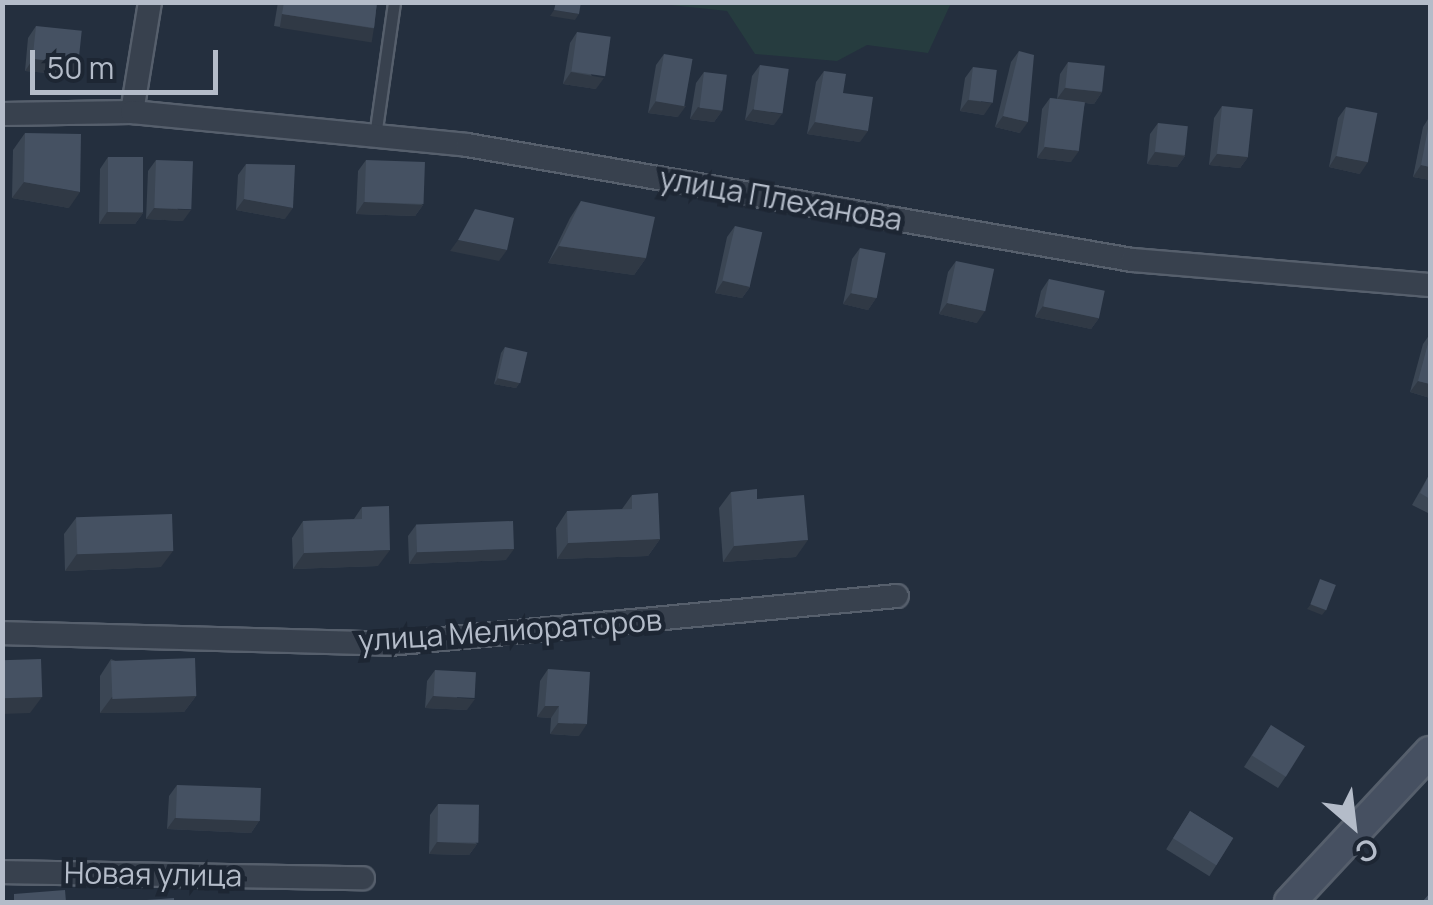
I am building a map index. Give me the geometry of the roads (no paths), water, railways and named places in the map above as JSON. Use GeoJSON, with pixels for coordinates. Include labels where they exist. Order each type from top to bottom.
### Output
{"type":"FeatureCollection","features":[{"type":"Feature","properties":{"kind":"main road"},"geometry":{"type":"LineString","coordinates":[[1290,902],[1430,752]]}},
{"type":"Feature","properties":{"kind":"street"},"geometry":{"type":"LineString","coordinates":[[132,112],[150,2]]}},
{"type":"Feature","properties":{"kind":"street","name":"улица Плеханова"},"geometry":{"type":"LineString","coordinates":[[2,114],[132,112],[375,136],[1132,260],[1430,285]]}},
{"type":"Feature","properties":{"kind":"street","name":"улица Мелиораторов"},"geometry":{"type":"LineString","coordinates":[[2,633],[389,644],[896,596]]}},
{"type":"Feature","properties":{"kind":"street","name":"Новая улица"},"geometry":{"type":"LineString","coordinates":[[2,872],[363,878]]}},
{"type":"Feature","properties":{"kind":"lane"},"geometry":{"type":"LineString","coordinates":[[375,136],[394,2]]}}]}
